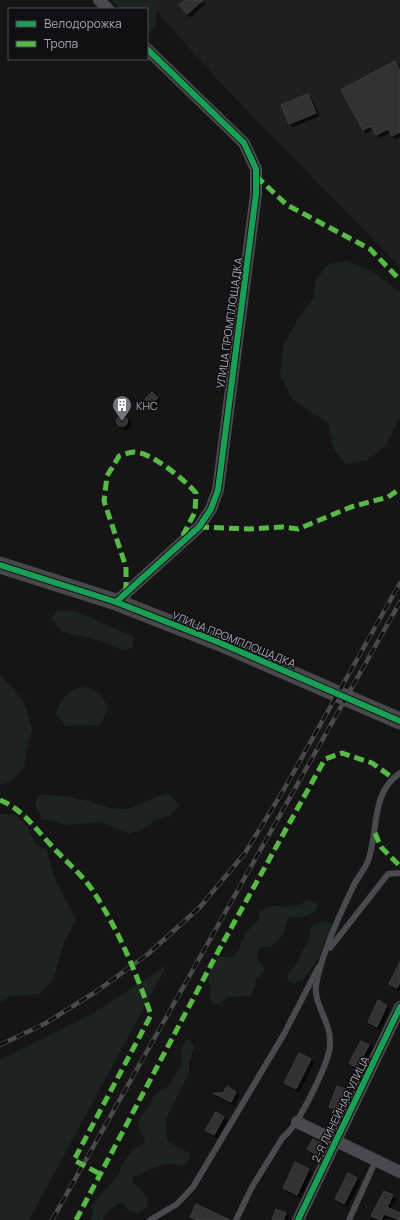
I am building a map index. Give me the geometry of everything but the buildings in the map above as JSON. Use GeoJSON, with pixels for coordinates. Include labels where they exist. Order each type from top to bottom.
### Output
{"type":"FeatureCollection","features":[{"type":"Feature","properties":{"kind":"street"},"geometry":{"type":"LineString","coordinates":[[99,0],[107,8]]}},
{"type":"Feature","properties":{"kind":"street","name":"УЛИЦА ПРОМПЛОЩАДКА"},"geometry":{"type":"LineString","coordinates":[[116,602],[199,527],[211,509],[218,490],[256,194],[256,168],[244,143],[148,50]]}},
{"type":"Feature","properties":{"kind":"street","name":"УЛИЦА ПРОМПЛОЩАДКА"},"geometry":{"type":"LineString","coordinates":[[0,565],[116,602],[218,642],[400,721]]}},
{"type":"Feature","properties":{"kind":"street","name":"2-Я ЛИНЕЙНАЯ УЛИЦА"},"geometry":{"type":"LineString","coordinates":[[298,1220],[400,1007]]}},
{"type":"Feature","properties":{"kind":"street"},"geometry":{"type":"LineString","coordinates":[[297,1122],[400,1172]]}},
{"type":"Feature","properties":{"kind":"lane"},"geometry":{"type":"LineString","coordinates":[[150,1220],[177,1204],[193,1187],[284,1034],[303,994],[325,954],[352,888],[368,861],[375,833],[376,808],[384,790],[392,778],[400,773]]}},
{"type":"Feature","properties":{"kind":"lane"},"geometry":{"type":"LineString","coordinates":[[236,1220],[252,1187],[283,1137],[290,1132],[297,1122],[323,1069],[330,1047],[329,1032],[318,1002],[316,988],[325,954],[388,874],[400,873]]}},
{"type":"Feature","properties":{"kind":"lane"},"geometry":{"type":"LineString","coordinates":[[349,1220],[376,1160]]}},
{"type":"Feature","properties":{"kind":"shaded area"},"geometry":{"type":"Polygon","coordinates":[[[112,0],[146,0],[157,10],[155,28],[148,32],[148,8],[119,8],[112,0]]]}},
{"type":"Feature","properties":{"kind":"shaded area"},"geometry":{"type":"Polygon","coordinates":[[[146,0],[400,0],[400,267],[227,90],[146,0]]]}},
{"type":"Feature","properties":{"kind":"shaded area"},"geometry":{"type":"Polygon","coordinates":[[[347,261],[373,272],[400,292],[400,417],[386,446],[368,460],[346,464],[334,450],[328,423],[293,400],[280,375],[284,344],[298,319],[314,297],[316,280],[328,264],[347,261]]]}},
{"type":"Feature","properties":{"kind":"shaded area"},"geometry":{"type":"Polygon","coordinates":[[[58,610],[75,611],[134,637],[132,648],[121,650],[102,641],[63,632],[51,619],[58,610]]]}},
{"type":"Feature","properties":{"kind":"shaded area"},"geometry":{"type":"Polygon","coordinates":[[[0,675],[25,704],[32,730],[26,751],[24,768],[10,782],[0,785],[0,675]]]}},
{"type":"Feature","properties":{"kind":"shaded area"},"geometry":{"type":"Polygon","coordinates":[[[85,687],[101,694],[108,709],[100,725],[65,726],[56,714],[60,703],[69,692],[85,687]]]}},
{"type":"Feature","properties":{"kind":"shaded area"},"geometry":{"type":"Polygon","coordinates":[[[168,793],[179,805],[169,816],[157,819],[141,830],[130,834],[101,822],[68,825],[42,819],[35,804],[39,795],[58,795],[76,798],[102,806],[124,809],[137,806],[168,793]]]}},
{"type":"Feature","properties":{"kind":"shaded area"},"geometry":{"type":"Polygon","coordinates":[[[0,814],[14,814],[28,827],[35,844],[47,850],[55,880],[76,920],[64,942],[53,980],[39,994],[10,996],[0,1004],[0,814]]]}},
{"type":"Feature","properties":{"kind":"shaded area"},"geometry":{"type":"Polygon","coordinates":[[[309,900],[317,904],[317,910],[305,917],[288,918],[283,935],[271,947],[262,947],[257,950],[257,959],[262,964],[264,970],[261,976],[256,979],[254,989],[250,996],[227,997],[220,1004],[213,1004],[210,1000],[211,986],[208,982],[212,962],[218,957],[232,957],[239,949],[246,932],[260,919],[259,912],[263,909],[271,906],[295,905],[309,900]]]}},
{"type":"Feature","properties":{"kind":"shaded area"},"geometry":{"type":"Polygon","coordinates":[[[323,921],[331,923],[330,932],[324,942],[319,958],[302,981],[294,983],[288,981],[287,975],[298,961],[304,947],[309,941],[311,927],[323,921]]]}},
{"type":"Feature","properties":{"kind":"shaded area"},"geometry":{"type":"Polygon","coordinates":[[[167,965],[29,1220],[0,1220],[0,1060],[92,1014],[167,965]]]}},
{"type":"Feature","properties":{"kind":"shaded area"},"geometry":{"type":"Polygon","coordinates":[[[186,1039],[192,1041],[194,1049],[189,1062],[189,1073],[166,1119],[167,1141],[189,1153],[190,1158],[183,1166],[165,1164],[132,1176],[133,1183],[142,1190],[145,1195],[148,1206],[137,1214],[128,1209],[123,1202],[111,1209],[103,1220],[91,1220],[93,1213],[91,1206],[112,1183],[127,1156],[137,1147],[145,1143],[143,1135],[138,1127],[140,1117],[149,1107],[154,1095],[167,1087],[182,1065],[181,1048],[186,1039]]]}},
{"type":"Feature","properties":{"kind":"railway"},"geometry":{"type":"LineString","coordinates":[[0,1045],[46,1023],[97,991],[148,954],[200,907],[245,853],[283,791],[400,583]]}},
{"type":"Feature","properties":{"kind":"railway"},"geometry":{"type":"LineString","coordinates":[[52,1220],[400,602]]}},
{"type":"Feature","properties":{"kind":"marked path"},"geometry":{"type":"LineString","coordinates":[[256,176],[287,205],[370,249],[400,280]]}},
{"type":"Feature","properties":{"kind":"marked path"},"geometry":{"type":"LineString","coordinates":[[126,592],[126,567],[104,501],[107,476],[119,456],[134,452],[141,453],[176,474],[196,493],[195,512],[181,539]]}},
{"type":"Feature","properties":{"kind":"marked path"},"geometry":{"type":"LineString","coordinates":[[199,527],[249,529],[283,527],[298,529],[351,507],[388,497],[400,489]]}},
{"type":"Feature","properties":{"kind":"marked path"},"geometry":{"type":"LineString","coordinates":[[76,1220],[220,948],[325,759],[342,753],[372,763],[393,778]]}},
{"type":"Feature","properties":{"kind":"marked path"},"geometry":{"type":"LineString","coordinates":[[0,800],[21,813],[83,878],[93,891],[126,951],[151,1015],[74,1160],[100,1174]]}},
{"type":"Feature","properties":{"kind":"marked path"},"geometry":{"type":"LineString","coordinates":[[375,833],[381,847],[400,866]]}},
{"type":"Feature","properties":{"kind":"cycle path"},"geometry":{"type":"LineString","coordinates":[[116,602],[199,527],[211,509],[218,490],[256,194],[256,169],[244,143],[148,50]]}},
{"type":"Feature","properties":{"kind":"cycle path"},"geometry":{"type":"LineString","coordinates":[[0,565],[116,602],[218,642],[400,721]]}},
{"type":"Feature","properties":{"kind":"cycle path"},"geometry":{"type":"LineString","coordinates":[[298,1220],[400,1007]]}},
{"type":"Feature","properties":{"kind":"place","name":"КНС"},"geometry":{"type":"Point","coordinates":[122,422]}}]}
